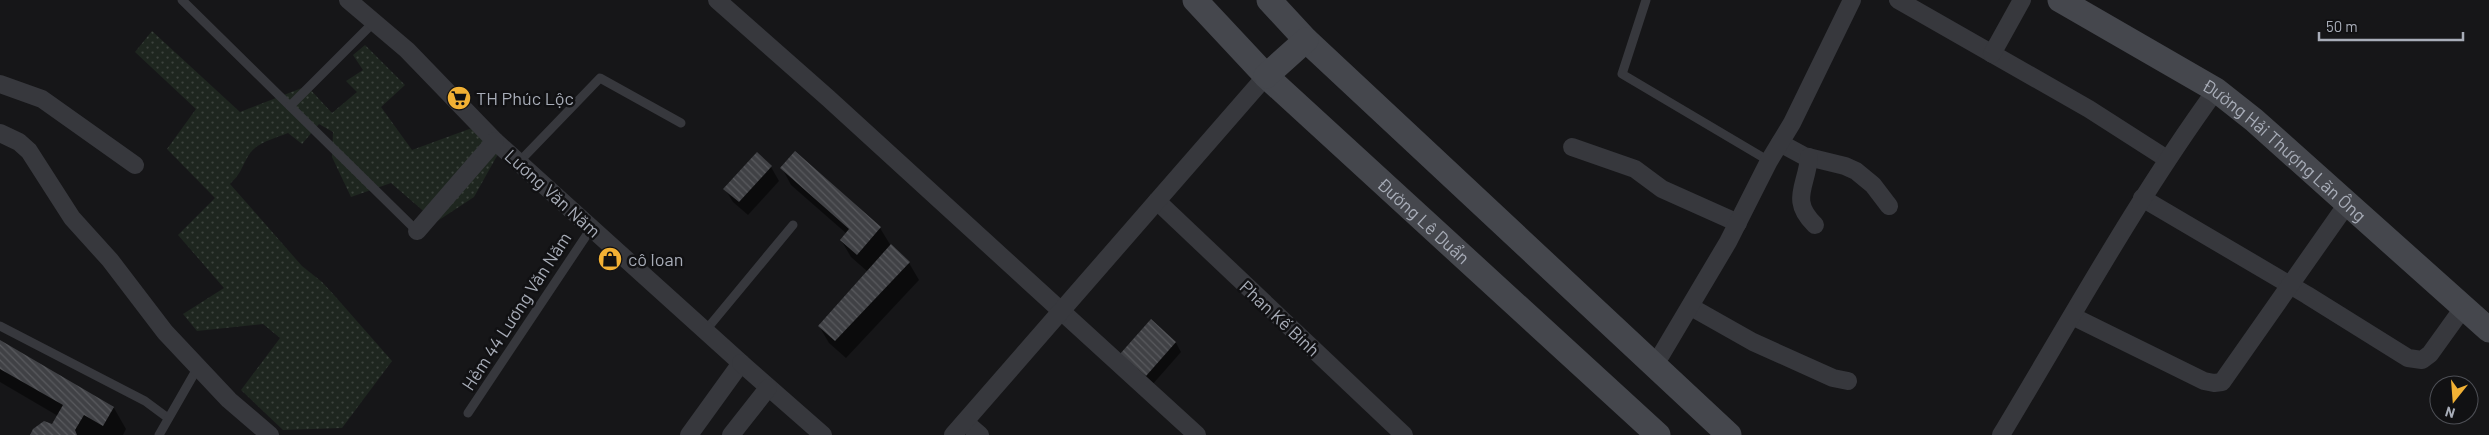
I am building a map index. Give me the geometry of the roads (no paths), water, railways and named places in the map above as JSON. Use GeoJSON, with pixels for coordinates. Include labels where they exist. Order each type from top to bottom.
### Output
{"type":"FeatureCollection","features":[{"type":"Feature","properties":{"kind":"main road","name":"Đường Lê Duẩn"},"geometry":{"type":"LineString","coordinates":[[1195,0],[1266,76],[1658,435]]}},
{"type":"Feature","properties":{"kind":"main road"},"geometry":{"type":"LineString","coordinates":[[1269,0],[1306,40],[1730,435]]}},
{"type":"Feature","properties":{"kind":"main road","name":"Đường Hải Thượng Lãn Ông"},"geometry":{"type":"LineString","coordinates":[[2060,0],[2216,90],[2254,120],[2489,330]]}},
{"type":"Feature","properties":{"kind":"main road"},"geometry":{"type":"LineString","coordinates":[[1266,76],[1306,40]]}},
{"type":"Feature","properties":{"kind":"street","name":"Lương Văn Năm"},"geometry":{"type":"LineString","coordinates":[[348,0],[407,50],[495,141],[768,388],[823,435]]}},
{"type":"Feature","properties":{"kind":"street"},"geometry":{"type":"LineString","coordinates":[[717,0],[828,98],[1197,435]]}},
{"type":"Feature","properties":{"kind":"street"},"geometry":{"type":"LineString","coordinates":[[1655,365],[1691,307],[1738,223],[1852,0]]}},
{"type":"Feature","properties":{"kind":"street"},"geometry":{"type":"LineString","coordinates":[[1898,0],[2089,109],[2167,160]]}},
{"type":"Feature","properties":{"kind":"street"},"geometry":{"type":"LineString","coordinates":[[1992,54],[2022,0]]}},
{"type":"Feature","properties":{"kind":"street"},"geometry":{"type":"LineString","coordinates":[[980,435],[959,428],[1266,76]]}},
{"type":"Feature","properties":{"kind":"street"},"geometry":{"type":"LineString","coordinates":[[0,84],[42,99],[135,165]]}},
{"type":"Feature","properties":{"kind":"street"},"geometry":{"type":"LineString","coordinates":[[2001,435],[2142,198],[2216,90]]}},
{"type":"Feature","properties":{"kind":"street"},"geometry":{"type":"LineString","coordinates":[[0,133],[19,142],[29,151],[72,218],[110,260],[165,332],[229,400],[270,435]]}},
{"type":"Feature","properties":{"kind":"street"},"geometry":{"type":"LineString","coordinates":[[417,231],[495,141]]}},
{"type":"Feature","properties":{"kind":"street"},"geometry":{"type":"LineString","coordinates":[[1780,142],[1809,157],[1845,166],[1856,171],[1873,185],[1889,206]]}},
{"type":"Feature","properties":{"kind":"street"},"geometry":{"type":"LineString","coordinates":[[1572,147],[1635,170],[1662,189],[1738,223]]}},
{"type":"Feature","properties":{"kind":"street"},"geometry":{"type":"LineString","coordinates":[[1809,157],[1808,168],[1801,191],[1801,206],[1815,225]]}},
{"type":"Feature","properties":{"kind":"street"},"geometry":{"type":"LineString","coordinates":[[2142,198],[2290,285],[2408,358],[2416,361],[2422,360],[2430,354],[2463,308]]}},
{"type":"Feature","properties":{"kind":"street","name":"Phan Kế Bính"},"geometry":{"type":"LineString","coordinates":[[1157,201],[1404,435]]}},
{"type":"Feature","properties":{"kind":"street"},"geometry":{"type":"LineString","coordinates":[[2072,316],[2204,380],[2214,383],[2222,382],[2347,204]]}},
{"type":"Feature","properties":{"kind":"street"},"geometry":{"type":"LineString","coordinates":[[1691,307],[1753,342],[1832,378],[1848,381]]}},
{"type":"Feature","properties":{"kind":"street"},"geometry":{"type":"LineString","coordinates":[[689,435],[741,363]]}},
{"type":"Feature","properties":{"kind":"street"},"geometry":{"type":"LineString","coordinates":[[731,435],[768,388]]}},
{"type":"Feature","properties":{"kind":"lane"},"geometry":{"type":"LineString","coordinates":[[182,0],[417,231]]}},
{"type":"Feature","properties":{"kind":"lane"},"geometry":{"type":"LineString","coordinates":[[1646,0],[1622,74],[1769,161]]}},
{"type":"Feature","properties":{"kind":"lane"},"geometry":{"type":"LineString","coordinates":[[290,106],[374,22]]}},
{"type":"Feature","properties":{"kind":"lane"},"geometry":{"type":"LineString","coordinates":[[518,162],[600,78],[681,124]]}},
{"type":"Feature","properties":{"kind":"lane"},"geometry":{"type":"LineString","coordinates":[[706,330],[793,225]]}},
{"type":"Feature","properties":{"kind":"lane","name":"Hẻm 44 Lương Văn Năm"},"geometry":{"type":"LineString","coordinates":[[468,413],[592,227]]}},
{"type":"Feature","properties":{"kind":"lane"},"geometry":{"type":"LineString","coordinates":[[0,326],[145,400],[168,418]]}},
{"type":"Feature","properties":{"kind":"lane"},"geometry":{"type":"LineString","coordinates":[[159,435],[198,367]]}},
{"type":"Feature","properties":{"kind":"place","name":"TH Phúc Lộc"},"geometry":{"type":"Point","coordinates":[459,98]}},
{"type":"Feature","properties":{"kind":"place","name":"cô loan"},"geometry":{"type":"Point","coordinates":[610,259]}}]}
